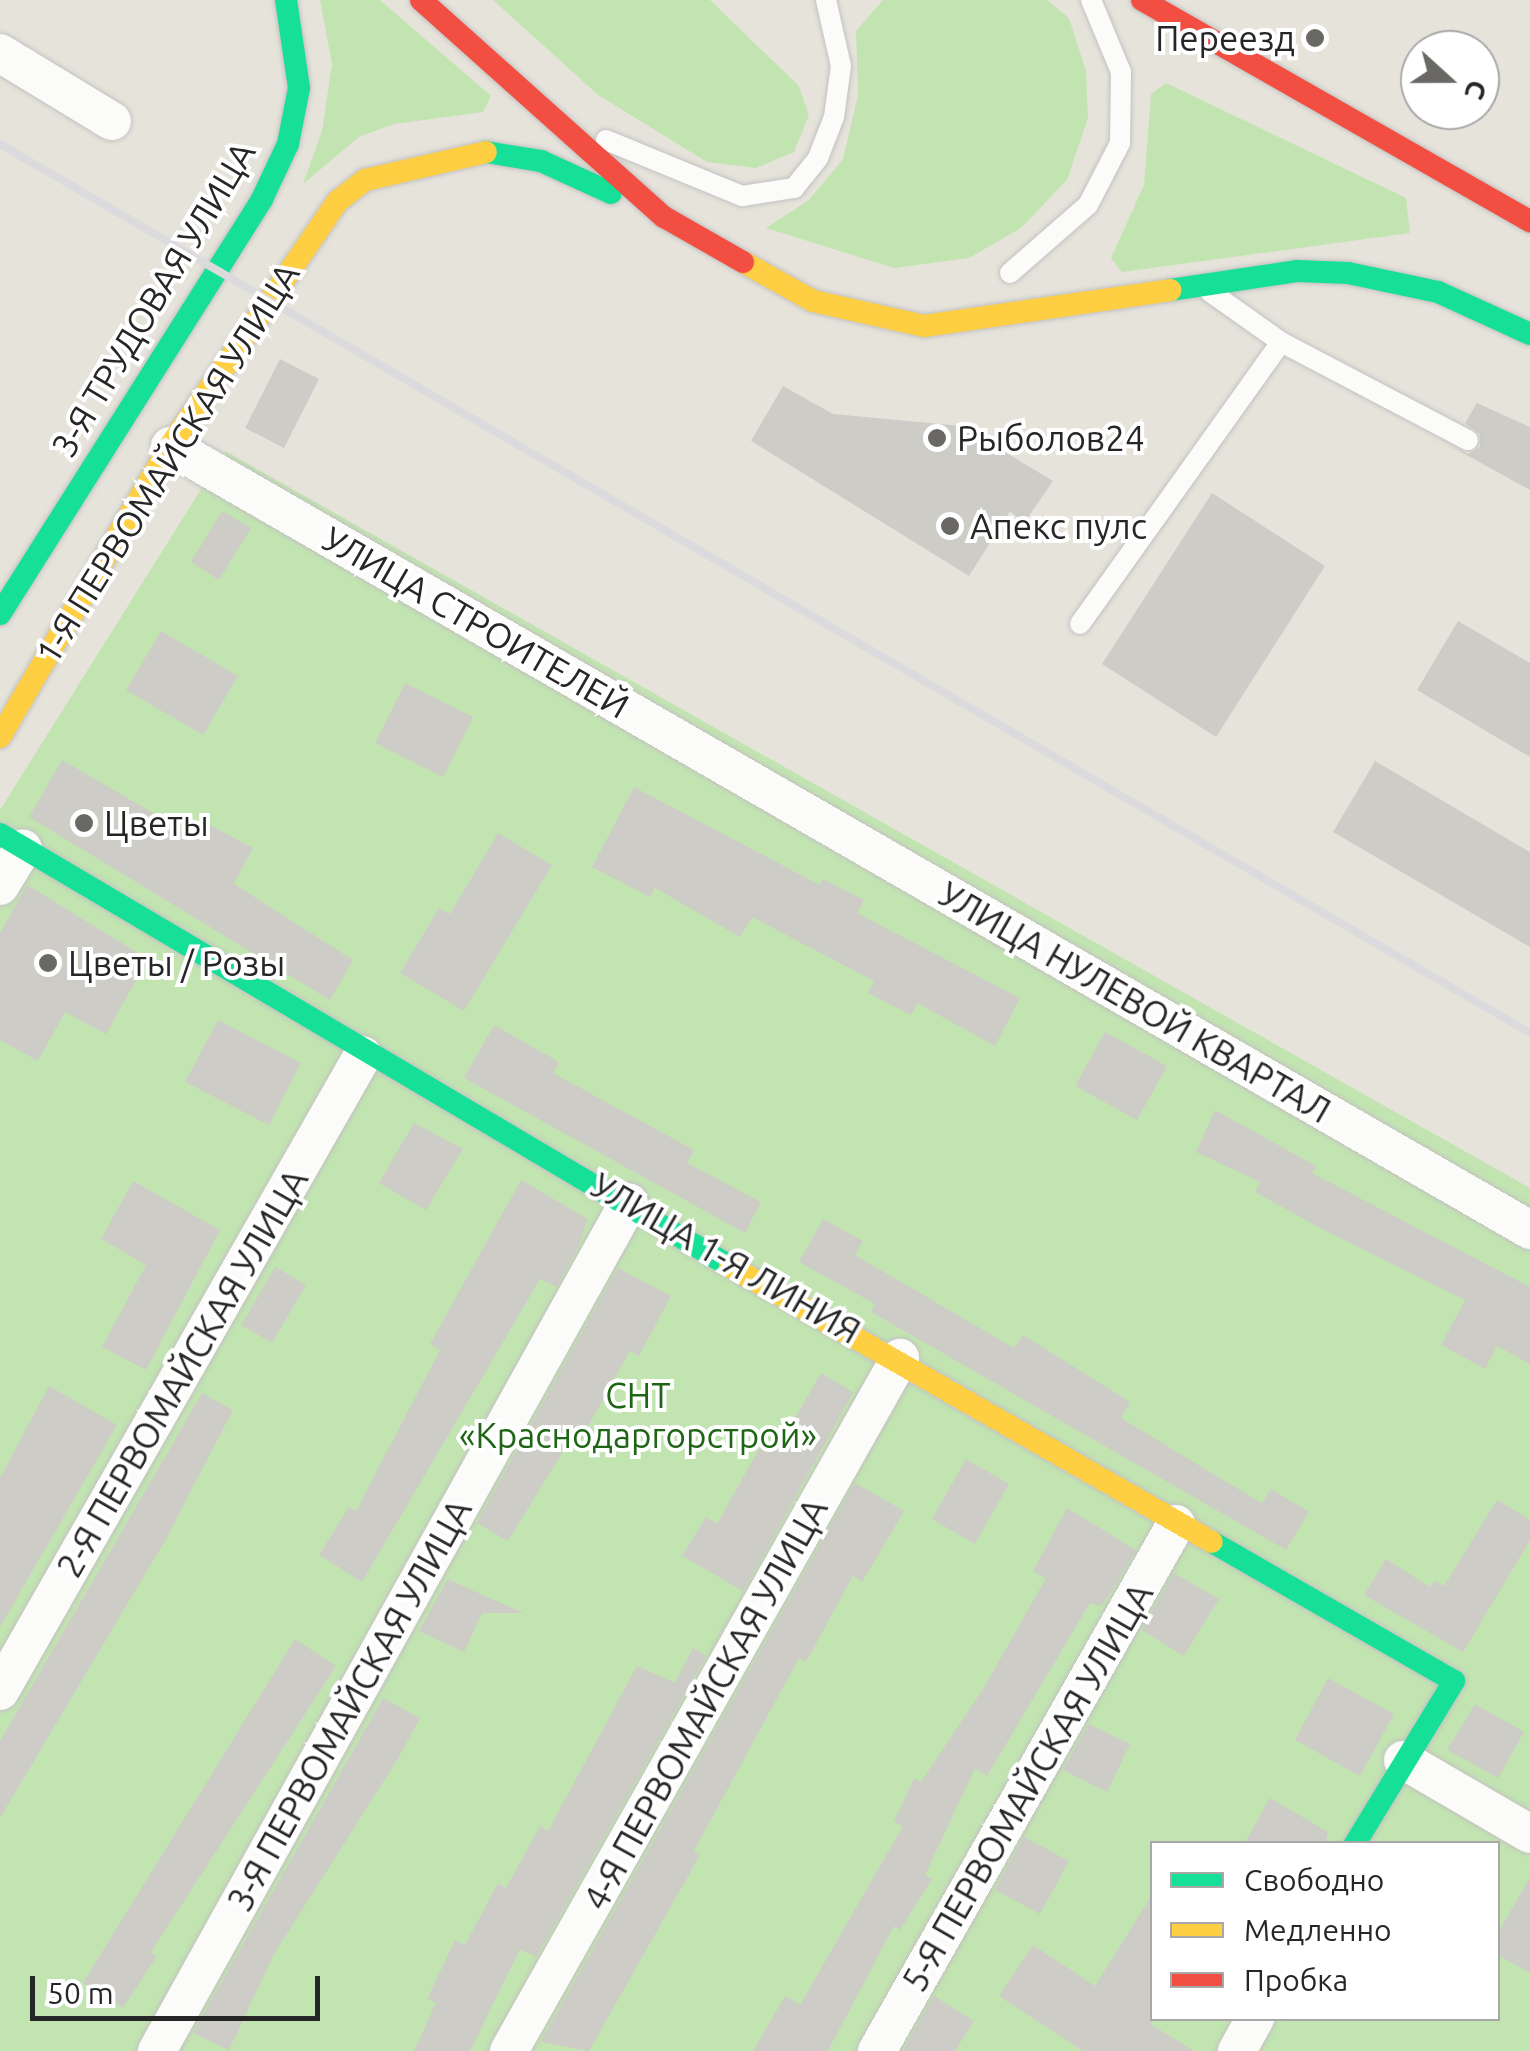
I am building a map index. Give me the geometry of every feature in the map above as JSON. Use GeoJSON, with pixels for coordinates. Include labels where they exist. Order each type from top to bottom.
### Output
{"type":"FeatureCollection","features":[{"type":"Feature","properties":{"kind":"main road","name":"3-Я ТРУДОВАЯ УЛИЦА"},"geometry":{"type":"LineString","coordinates":[[0,614],[220,268],[288,144],[298,88],[286,0]]}},
{"type":"Feature","properties":{"kind":"main road"},"geometry":{"type":"LineString","coordinates":[[421,0],[664,217],[813,301],[924,326],[1298,271],[1394,278],[1526,332]]}},
{"type":"Feature","properties":{"kind":"main road"},"geometry":{"type":"LineString","coordinates":[[1142,0],[1530,221]]}},
{"type":"Feature","properties":{"kind":"main road","name":"1-Я ПЕРВОМАЙСКАЯ УЛИЦА"},"geometry":{"type":"LineString","coordinates":[[0,737],[170,446],[304,242],[365,180],[482,151],[542,160],[664,217]]}},
{"type":"Feature","properties":{"kind":"main road","name":"УЛИЦА 1-Я ЛИНИЯ"},"geometry":{"type":"LineString","coordinates":[[12,841],[364,1055],[629,1202],[900,1358],[1176,1524],[1454,1681],[1403,1760]]}},
{"type":"Feature","properties":{"kind":"main road"},"geometry":{"type":"LineString","coordinates":[[1358,1841],[1403,1760]]}},
{"type":"Feature","properties":{"kind":"street"},"geometry":{"type":"LineString","coordinates":[[0,52],[112,121]]}},
{"type":"Feature","properties":{"kind":"street","name":"УЛИЦА СТРОИТЕЛЕЙ"},"geometry":{"type":"LineString","coordinates":[[170,446],[740,774]]}},
{"type":"Feature","properties":{"kind":"street","name":"УЛИЦА НУЛЕВОЙ КВАРТАЛ"},"geometry":{"type":"LineString","coordinates":[[740,774],[1530,1230]]}},
{"type":"Feature","properties":{"kind":"street"},"geometry":{"type":"LineString","coordinates":[[0,886],[12,841]]}},
{"type":"Feature","properties":{"kind":"street","name":"2-Я ПЕРВОМАЙСКАЯ УЛИЦА"},"geometry":{"type":"LineString","coordinates":[[0,1692],[364,1055]]}},
{"type":"Feature","properties":{"kind":"street","name":"3-Я ПЕРВОМАЙСКАЯ УЛИЦА"},"geometry":{"type":"LineString","coordinates":[[157,2051],[629,1202]]}},
{"type":"Feature","properties":{"kind":"street","name":"4-Я ПЕРВОМАЙСКАЯ УЛИЦА"},"geometry":{"type":"LineString","coordinates":[[509,2051],[900,1358]]}},
{"type":"Feature","properties":{"kind":"street","name":"5-Я ПЕРВОМАЙСКАЯ УЛИЦА"},"geometry":{"type":"LineString","coordinates":[[878,2051],[1176,1524]]}},
{"type":"Feature","properties":{"kind":"street"},"geometry":{"type":"LineString","coordinates":[[1403,1760],[1530,1834]]}},
{"type":"Feature","properties":{"kind":"street"},"geometry":{"type":"LineString","coordinates":[[1237,2051],[1253,2021]]}},
{"type":"Feature","properties":{"kind":"lane"},"geometry":{"type":"LineString","coordinates":[[553,119],[742,196],[794,188],[818,158],[834,117],[842,66],[826,0]]}},
{"type":"Feature","properties":{"kind":"lane"},"geometry":{"type":"LineString","coordinates":[[1010,273],[1088,205],[1120,143],[1120,72],[1091,0]]}},
{"type":"Feature","properties":{"kind":"lane"},"geometry":{"type":"LineString","coordinates":[[1200,284],[1280,342],[1468,440]]}},
{"type":"Feature","properties":{"kind":"lane"},"geometry":{"type":"LineString","coordinates":[[1080,624],[1280,342]]}},
{"type":"Feature","properties":{"kind":"green space"},"geometry":{"type":"Polygon","coordinates":[[[320,0],[380,0],[491,96],[483,112],[394,124],[359,137],[303,184],[322,131],[332,64],[320,0]]]}},
{"type":"Feature","properties":{"kind":"green space"},"geometry":{"type":"Polygon","coordinates":[[[493,0],[710,0],[798,85],[809,115],[794,152],[756,168],[707,162],[598,95],[493,0]]]}},
{"type":"Feature","properties":{"kind":"green space"},"geometry":{"type":"Polygon","coordinates":[[[883,0],[1047,0],[1069,18],[1086,71],[1088,118],[1067,180],[1021,228],[969,258],[894,268],[766,228],[809,200],[843,159],[858,95],[856,31],[883,0]]]}},
{"type":"Feature","properties":{"kind":"green space"},"geometry":{"type":"Polygon","coordinates":[[[1166,83],[1406,198],[1410,233],[1122,272],[1111,258],[1144,185],[1151,94],[1166,83]]]}},
{"type":"Feature","properties":{"kind":"green space","name":"СНТ «Краснодаргорстрой»"},"geometry":{"type":"Polygon","coordinates":[[[225,451],[1530,1188],[1530,2051],[0,2051],[0,810],[225,451]]]}},
{"type":"Feature","properties":{"kind":"building"},"geometry":{"type":"Polygon","coordinates":[[[280,359],[319,379],[284,448],[245,428],[280,359]]]}},
{"type":"Feature","properties":{"kind":"building"},"geometry":{"type":"Polygon","coordinates":[[[783,386],[833,414],[962,426],[1053,481],[1024,523],[1010,511],[969,576],[751,441],[783,386]]]}},
{"type":"Feature","properties":{"kind":"building"},"geometry":{"type":"Polygon","coordinates":[[[1477,403],[1530,427],[1530,490],[1450,446],[1468,454],[1480,447],[1480,434],[1465,423],[1477,403]]]}},
{"type":"Feature","properties":{"kind":"building"},"geometry":{"type":"Polygon","coordinates":[[[1212,493],[1325,566],[1216,737],[1102,664],[1212,493]]]}},
{"type":"Feature","properties":{"kind":"building"},"geometry":{"type":"Polygon","coordinates":[[[222,511],[251,528],[219,580],[191,562],[222,511]]]}},
{"type":"Feature","properties":{"kind":"building"},"geometry":{"type":"Polygon","coordinates":[[[1458,621],[1530,663],[1530,757],[1417,690],[1458,621]]]}},
{"type":"Feature","properties":{"kind":"building"},"geometry":{"type":"Polygon","coordinates":[[[161,631],[238,676],[203,735],[126,690],[161,631]]]}},
{"type":"Feature","properties":{"kind":"building"},"geometry":{"type":"Polygon","coordinates":[[[405,683],[473,717],[443,777],[375,743],[405,683]]]}},
{"type":"Feature","properties":{"kind":"building"},"geometry":{"type":"Polygon","coordinates":[[[62,760],[196,838],[204,822],[253,848],[234,884],[353,960],[330,1000],[29,817],[62,760]]]}},
{"type":"Feature","properties":{"kind":"building"},"geometry":{"type":"Polygon","coordinates":[[[1375,761],[1530,852],[1530,947],[1333,832],[1375,761]]]}},
{"type":"Feature","properties":{"kind":"building"},"geometry":{"type":"Polygon","coordinates":[[[634,787],[820,885],[823,879],[864,900],[857,913],[1020,998],[995,1046],[917,1003],[911,1015],[868,993],[874,981],[752,917],[740,937],[655,888],[650,897],[592,867],[634,787]]]}},
{"type":"Feature","properties":{"kind":"building"},"geometry":{"type":"Polygon","coordinates":[[[498,833],[552,865],[464,1011],[400,973],[439,908],[450,914],[498,833]]]}},
{"type":"Feature","properties":{"kind":"building"},"geometry":{"type":"Polygon","coordinates":[[[27,885],[148,959],[106,1034],[65,1012],[38,1061],[0,1040],[0,933],[27,885]]]}},
{"type":"Feature","properties":{"kind":"building"},"geometry":{"type":"Polygon","coordinates":[[[218,1020],[301,1063],[269,1125],[185,1082],[218,1020]]]}},
{"type":"Feature","properties":{"kind":"building"},"geometry":{"type":"Polygon","coordinates":[[[494,1025],[559,1062],[553,1073],[694,1150],[687,1163],[761,1202],[745,1233],[464,1078],[494,1025]]]}},
{"type":"Feature","properties":{"kind":"building"},"geometry":{"type":"Polygon","coordinates":[[[1105,1032],[1167,1066],[1137,1120],[1075,1086],[1105,1032]]]}},
{"type":"Feature","properties":{"kind":"building"},"geometry":{"type":"Polygon","coordinates":[[[1215,1110],[1316,1166],[1312,1173],[1530,1287],[1530,1364],[1497,1346],[1485,1369],[1441,1345],[1465,1300],[1324,1230],[1255,1192],[1260,1182],[1196,1152],[1215,1110]]]}},
{"type":"Feature","properties":{"kind":"building"},"geometry":{"type":"Polygon","coordinates":[[[414,1123],[463,1149],[426,1210],[379,1183],[414,1123]]]}},
{"type":"Feature","properties":{"kind":"building"},"geometry":{"type":"Polygon","coordinates":[[[521,1180],[588,1219],[578,1247],[556,1287],[540,1279],[362,1582],[319,1555],[349,1507],[356,1511],[440,1350],[430,1344],[521,1180]]]}},
{"type":"Feature","properties":{"kind":"building"},"geometry":{"type":"Polygon","coordinates":[[[133,1181],[220,1230],[146,1370],[102,1347],[146,1265],[101,1239],[133,1181]]]}},
{"type":"Feature","properties":{"kind":"building"},"geometry":{"type":"Polygon","coordinates":[[[823,1219],[863,1241],[855,1255],[1014,1348],[1023,1335],[1130,1402],[1121,1418],[1213,1474],[1262,1503],[1271,1489],[1309,1512],[1286,1550],[871,1312],[875,1304],[799,1262],[823,1219]]]}},
{"type":"Feature","properties":{"kind":"building"},"geometry":{"type":"Polygon","coordinates":[[[275,1267],[306,1285],[272,1343],[241,1325],[275,1267]]]}},
{"type":"Feature","properties":{"kind":"building"},"geometry":{"type":"Polygon","coordinates":[[[618,1268],[671,1296],[639,1356],[630,1351],[581,1439],[573,1435],[508,1541],[477,1523],[618,1268]]]}},
{"type":"Feature","properties":{"kind":"building"},"geometry":{"type":"Polygon","coordinates":[[[821,1373],[853,1392],[743,1591],[682,1556],[706,1517],[717,1524],[764,1440],[778,1448],[821,1373]]]}},
{"type":"Feature","properties":{"kind":"building"},"geometry":{"type":"Polygon","coordinates":[[[49,1386],[117,1425],[0,1627],[0,1478],[49,1386]]]}},
{"type":"Feature","properties":{"kind":"building"},"geometry":{"type":"Polygon","coordinates":[[[202,1393],[233,1410],[166,1539],[0,1818],[0,1741],[202,1393]]]}},
{"type":"Feature","properties":{"kind":"building"},"geometry":{"type":"Polygon","coordinates":[[[966,1459],[1009,1484],[975,1544],[932,1519],[966,1459]]]}},
{"type":"Feature","properties":{"kind":"building"},"geometry":{"type":"Polygon","coordinates":[[[855,1483],[904,1511],[862,1582],[853,1576],[806,1662],[799,1658],[694,1851],[700,1855],[589,2051],[541,2042],[855,1483]]]}},
{"type":"Feature","properties":{"kind":"building"},"geometry":{"type":"Polygon","coordinates":[[[1497,1500],[1530,1520],[1530,1540],[1463,1652],[1364,1595],[1386,1559],[1430,1587],[1434,1581],[1444,1586],[1497,1500]]]}},
{"type":"Feature","properties":{"kind":"building"},"geometry":{"type":"Polygon","coordinates":[[[1067,1508],[1136,1550],[1101,1606],[1090,1603],[987,1776],[975,1768],[925,1875],[932,1879],[900,1930],[894,1926],[828,2051],[753,2051],[785,1996],[800,2005],[903,1826],[894,1822],[914,1778],[921,1782],[985,1686],[1046,1578],[1033,1571],[1067,1508]]]}},
{"type":"Feature","properties":{"kind":"building"},"geometry":{"type":"Polygon","coordinates":[[[1174,1573],[1219,1599],[1184,1656],[1142,1630],[1174,1573]]]}},
{"type":"Feature","properties":{"kind":"building"},"geometry":{"type":"Polygon","coordinates":[[[448,1579],[524,1613],[482,1613],[464,1652],[419,1631],[448,1579]]]}},
{"type":"Feature","properties":{"kind":"building"},"geometry":{"type":"Polygon","coordinates":[[[295,1639],[336,1666],[151,1952],[157,1956],[123,2008],[83,1983],[295,1639]]]}},
{"type":"Feature","properties":{"kind":"building"},"geometry":{"type":"Polygon","coordinates":[[[693,1648],[706,1656],[536,1957],[520,1949],[470,2051],[414,2051],[436,2003],[427,1999],[455,1940],[465,1945],[498,1883],[506,1888],[540,1826],[548,1831],[637,1666],[675,1683],[693,1648]]]}},
{"type":"Feature","properties":{"kind":"building"},"geometry":{"type":"Polygon","coordinates":[[[1328,1678],[1394,1714],[1360,1776],[1295,1740],[1328,1678]]]}},
{"type":"Feature","properties":{"kind":"building"},"geometry":{"type":"Polygon","coordinates":[[[383,1698],[420,1718],[399,1757],[274,1954],[229,2050],[193,2033],[383,1698]]]}},
{"type":"Feature","properties":{"kind":"building"},"geometry":{"type":"Polygon","coordinates":[[[1475,1704],[1524,1732],[1498,1778],[1447,1750],[1475,1704]]]}},
{"type":"Feature","properties":{"kind":"building"},"geometry":{"type":"Polygon","coordinates":[[[1089,1724],[1130,1744],[1107,1792],[1063,1770],[1089,1724]]]}},
{"type":"Feature","properties":{"kind":"building"},"geometry":{"type":"Polygon","coordinates":[[[1270,1798],[1328,1832],[1326,1841],[1246,1841],[1270,1798]]]}},
{"type":"Feature","properties":{"kind":"building"},"geometry":{"type":"Polygon","coordinates":[[[1024,1837],[1069,1861],[1040,1914],[995,1890],[1024,1837]]]}},
{"type":"Feature","properties":{"kind":"building"},"geometry":{"type":"Polygon","coordinates":[[[1530,1877],[1530,1973],[1500,1956],[1500,1930],[1530,1877]]]}},
{"type":"Feature","properties":{"kind":"building"},"geometry":{"type":"Polygon","coordinates":[[[1150,1898],[1150,2021],[1194,2051],[1083,2051],[999,1996],[1033,1945],[1095,1986],[1150,1898]]]}},
{"type":"Feature","properties":{"kind":"building"},"geometry":{"type":"Polygon","coordinates":[[[934,1996],[974,2021],[955,2051],[903,2051],[934,1996]]]}},
{"type":"Feature","properties":{"kind":"railway"},"geometry":{"type":"LineString","coordinates":[[0,144],[1530,1033]]}},
{"type":"Feature","properties":{"kind":"traffic: fast"},"geometry":{"type":"LineString","coordinates":[[0,614],[262,199],[288,144],[299,88],[286,0]]}},
{"type":"Feature","properties":{"kind":"traffic: fast"},"geometry":{"type":"LineString","coordinates":[[486,152],[541,161],[611,193]]}},
{"type":"Feature","properties":{"kind":"traffic: fast"},"geometry":{"type":"LineString","coordinates":[[1170,290],[1297,271],[1348,273],[1438,292],[1530,334]]}},
{"type":"Feature","properties":{"kind":"traffic: fast"},"geometry":{"type":"LineString","coordinates":[[0,834],[730,1266]]}},
{"type":"Feature","properties":{"kind":"traffic: fast"},"geometry":{"type":"LineString","coordinates":[[1212,1542],[1454,1681],[1357,1841]]}},
{"type":"Feature","properties":{"kind":"traffic: slow"},"geometry":{"type":"LineString","coordinates":[[0,737],[170,446],[338,201],[365,180],[486,152]]}},
{"type":"Feature","properties":{"kind":"traffic: slow"},"geometry":{"type":"LineString","coordinates":[[743,262],[813,301],[924,326],[1170,290]]}},
{"type":"Feature","properties":{"kind":"traffic: slow"},"geometry":{"type":"LineString","coordinates":[[730,1266],[1212,1542]]}},
{"type":"Feature","properties":{"kind":"traffic: jam"},"geometry":{"type":"LineString","coordinates":[[421,0],[664,217],[743,262]]}},
{"type":"Feature","properties":{"kind":"traffic: jam"},"geometry":{"type":"LineString","coordinates":[[1142,0],[1530,221]]}},
{"type":"Feature","properties":{"kind":"place","name":"Переезд"},"geometry":{"type":"Point","coordinates":[1315,38]}},
{"type":"Feature","properties":{"kind":"place","name":"Рыболов24"},"geometry":{"type":"Point","coordinates":[937,438]}},
{"type":"Feature","properties":{"kind":"place","name":"Апекс пулс"},"geometry":{"type":"Point","coordinates":[950,526]}},
{"type":"Feature","properties":{"kind":"place","name":"Цветы"},"geometry":{"type":"Point","coordinates":[84,823]}},
{"type":"Feature","properties":{"kind":"place","name":"Цветы / Розы"},"geometry":{"type":"Point","coordinates":[48,963]}}]}
